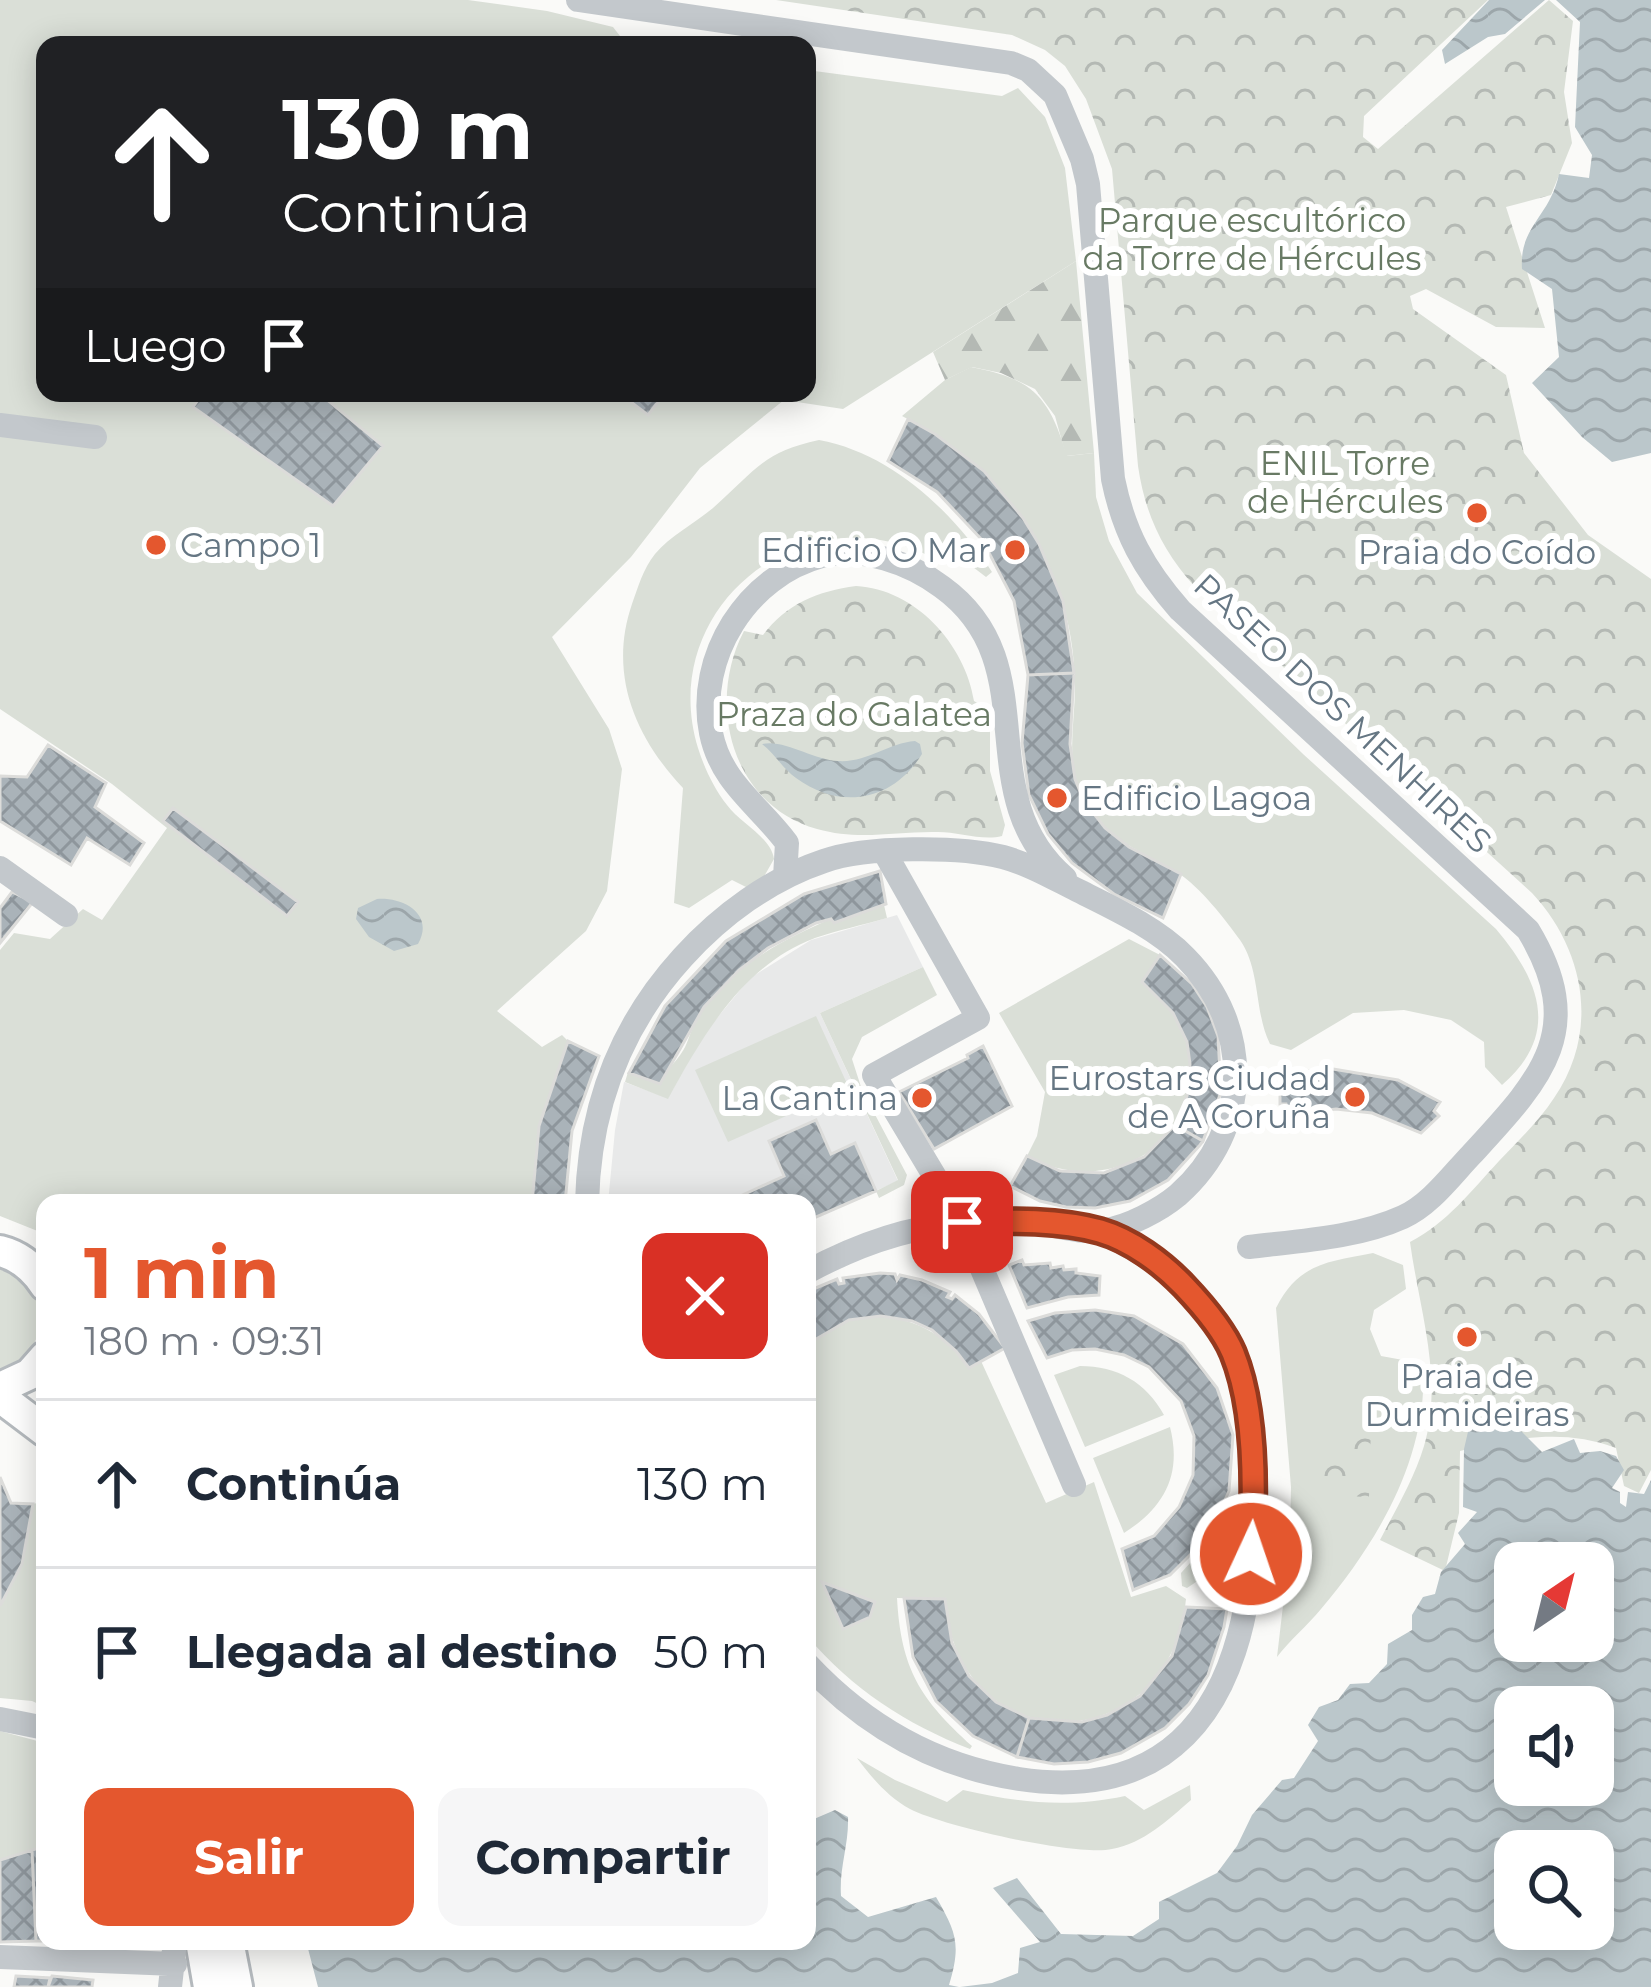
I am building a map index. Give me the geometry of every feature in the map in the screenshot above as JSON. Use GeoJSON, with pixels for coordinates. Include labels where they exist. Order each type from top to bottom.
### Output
{"type":"FeatureCollection","features":[{"type":"Feature","properties":{"kind":"main road"},"geometry":{"type":"LineString","coordinates":[[36,1367],[0,1392],[36,1423]]}},
{"type":"Feature","properties":{"kind":"main road"},"geometry":{"type":"LineString","coordinates":[[203,1950],[209,1987]]}},
{"type":"Feature","properties":{"kind":"main road"},"geometry":{"type":"LineString","coordinates":[[230,1950],[237,1987]]}},
{"type":"Feature","properties":{"kind":"street","name":"PASEO DOS MENHIRES"},"geometry":{"type":"LineString","coordinates":[[578,0],[1011,63],[1043,82],[1074,133],[1088,184],[1113,478],[1136,553],[1180,610],[1528,929],[1549,964],[1556,998],[1554,1034],[1543,1070],[1520,1103],[1438,1190],[1403,1217],[1322,1238],[1249,1247]]}},
{"type":"Feature","properties":{"kind":"street"},"geometry":{"type":"LineString","coordinates":[[0,425],[95,437]]}},
{"type":"Feature","properties":{"kind":"street"},"geometry":{"type":"LineString","coordinates":[[785,877],[787,843],[730,782],[719,759],[711,732],[711,676],[733,619],[767,586],[821,556],[844,554],[897,562],[947,590],[980,626],[1004,679],[1009,768],[1022,819],[1035,844],[1059,874],[1184,955],[1220,1003],[1232,1031],[1238,1064],[1229,1122],[1201,1173],[1174,1199],[1100,1232]]}},
{"type":"Feature","properties":{"kind":"street"},"geometry":{"type":"LineString","coordinates":[[588,1194],[594,1122],[621,1045],[642,1005],[713,924],[785,877],[828,859],[960,849],[1004,857],[1090,897]]}},
{"type":"Feature","properties":{"kind":"street"},"geometry":{"type":"LineString","coordinates":[[885,853],[978,1018],[874,1075],[962,1222],[1074,1485]]}},
{"type":"Feature","properties":{"kind":"street"},"geometry":{"type":"LineString","coordinates":[[0,868],[66,915]]}},
{"type":"Feature","properties":{"kind":"street"},"geometry":{"type":"LineString","coordinates":[[816,1267],[882,1239],[962,1222],[1024,1221],[1100,1232],[1136,1248],[1168,1270],[1200,1303],[1231,1348],[1238,1367],[1255,1499],[1238,1639],[1220,1693],[1197,1726],[1145,1766],[1103,1781],[1054,1784],[1004,1776],[915,1748],[866,1718],[816,1672]]}},
{"type":"Feature","properties":{"kind":"street"},"geometry":{"type":"LineString","coordinates":[[0,1719],[36,1726]]}},
{"type":"Feature","properties":{"kind":"street"},"geometry":{"type":"LineString","coordinates":[[0,1958],[173,1964]]}},
{"type":"Feature","properties":{"kind":"shaded area"},"geometry":{"type":"Polygon","coordinates":[[[897,915],[923,967],[820,1013],[898,1181],[816,1217],[816,1194],[609,1194],[624,1082],[668,1098],[703,1035],[750,978],[811,940],[897,915]]]}},
{"type":"Feature","properties":{"kind":"green space"},"geometry":{"type":"Polygon","coordinates":[[[0,0],[468,0],[547,11],[613,27],[620,36],[36,36],[36,402],[782,402],[700,468],[631,557],[552,637],[609,729],[622,769],[607,891],[586,931],[497,1011],[542,1047],[562,1035],[568,1041],[539,1126],[533,1194],[36,1194],[36,1230],[0,1216],[0,950],[14,933],[50,939],[83,909],[102,920],[167,828],[112,784],[0,709],[0,0]]]}},
{"type":"Feature","properties":{"kind":"green space","name":"Parque escultórico da Torre de Hércules"},"geometry":{"type":"Polygon","coordinates":[[[776,0],[1488,0],[1364,116],[1363,137],[1378,149],[1549,0],[1573,21],[1564,92],[1572,143],[1551,195],[1506,207],[1545,328],[1496,327],[1426,289],[1410,296],[1413,309],[1506,375],[1524,453],[1588,535],[1651,579],[1651,1470],[1639,1493],[1624,1486],[1616,1448],[1558,1437],[1499,1442],[1460,1451],[1459,1513],[1445,1571],[1380,1540],[1415,1470],[1430,1421],[1431,1370],[1410,1242],[1458,1206],[1554,1098],[1577,1046],[1580,992],[1574,965],[1550,915],[1532,893],[1195,587],[1164,545],[1150,516],[1138,466],[1112,169],[1086,99],[1065,66],[1045,50],[1012,35],[776,0]]]}},
{"type":"Feature","properties":{"kind":"green space"},"geometry":{"type":"Polygon","coordinates":[[[816,71],[1002,96],[1018,88],[1045,117],[1065,168],[1076,261],[843,409],[797,402],[816,402],[816,71]]]}},
{"type":"Feature","properties":{"kind":"green space"},"geometry":{"type":"Polygon","coordinates":[[[1076,261],[1094,453],[1066,456],[1055,416],[1035,389],[1001,373],[972,367],[945,380],[933,352],[1076,261]]]}},
{"type":"Feature","properties":{"kind":"green space"},"geometry":{"type":"Polygon","coordinates":[[[971,367],[1010,378],[1036,394],[1053,419],[1067,456],[1094,453],[1096,497],[1109,541],[1137,593],[1303,754],[1496,929],[1511,949],[1533,988],[1538,1027],[1520,1066],[1502,1085],[1485,1067],[1484,1042],[1451,1020],[1404,1010],[1353,1013],[1291,1050],[1270,1044],[1247,952],[1227,923],[1186,879],[1127,844],[1094,815],[1075,774],[1072,642],[1047,562],[1002,494],[939,438],[902,416],[945,380],[971,367]]]}},
{"type":"Feature","properties":{"kind":"green space"},"geometry":{"type":"Polygon","coordinates":[[[819,440],[871,458],[918,488],[959,528],[992,572],[986,577],[944,545],[925,554],[877,539],[830,540],[786,553],[748,577],[718,610],[698,651],[690,698],[698,748],[722,799],[761,837],[774,859],[762,880],[748,888],[732,880],[689,908],[674,903],[683,788],[639,726],[625,680],[625,630],[632,604],[647,566],[668,541],[771,457],[819,440]]]}},
{"type":"Feature","properties":{"kind":"green space","name":"Praza do Galatea"},"geometry":{"type":"Polygon","coordinates":[[[856,586],[878,589],[917,609],[934,623],[960,659],[974,701],[990,711],[990,771],[1005,825],[1002,836],[833,833],[788,817],[746,775],[734,748],[727,689],[744,631],[763,635],[804,601],[856,586]]]}},
{"type":"Feature","properties":{"kind":"green space"},"geometry":{"type":"Polygon","coordinates":[[[884,905],[887,918],[789,950],[746,984],[711,1027],[668,1099],[625,1082],[628,1072],[660,1084],[711,999],[766,952],[831,919],[834,923],[884,905]]]}},
{"type":"Feature","properties":{"kind":"green space"},"geometry":{"type":"Polygon","coordinates":[[[1129,939],[1160,955],[1143,982],[1180,1024],[1191,1060],[1189,1094],[1177,1123],[1156,1146],[1128,1163],[1096,1171],[1062,1169],[1027,1156],[1037,1136],[1045,1092],[999,1013],[1129,939]]]}},
{"type":"Feature","properties":{"kind":"green space"},"geometry":{"type":"Polygon","coordinates":[[[923,967],[937,995],[862,1037],[852,1059],[862,1090],[907,1175],[904,1185],[879,1198],[876,1191],[898,1180],[820,1013],[923,967]]]}},
{"type":"Feature","properties":{"kind":"green space"},"geometry":{"type":"Polygon","coordinates":[[[816,1016],[849,1088],[728,1142],[695,1070],[816,1016]]]}},
{"type":"Feature","properties":{"kind":"green space"},"geometry":{"type":"Polygon","coordinates":[[[1373,1253],[1403,1265],[1406,1289],[1374,1310],[1370,1329],[1381,1356],[1423,1368],[1417,1434],[1395,1497],[1361,1556],[1277,1657],[1290,1546],[1291,1487],[1276,1308],[1305,1273],[1328,1262],[1373,1253]]]}},
{"type":"Feature","properties":{"kind":"green space"},"geometry":{"type":"Polygon","coordinates":[[[0,1267],[18,1276],[36,1297],[36,1339],[17,1363],[0,1373],[0,1267]]]}},
{"type":"Feature","properties":{"kind":"green space"},"geometry":{"type":"Polygon","coordinates":[[[870,1316],[914,1323],[949,1345],[969,1368],[981,1361],[1046,1503],[1094,1482],[1131,1597],[1166,1586],[1186,1599],[1172,1653],[1143,1691],[1106,1714],[1064,1722],[1022,1714],[985,1692],[958,1653],[945,1599],[897,1598],[903,1644],[916,1681],[970,1749],[881,1703],[816,1645],[816,1340],[849,1320],[870,1316]]]}},
{"type":"Feature","properties":{"kind":"green space"},"geometry":{"type":"Polygon","coordinates":[[[1080,1366],[1129,1378],[1164,1415],[1085,1447],[1054,1375],[1080,1366]]]}},
{"type":"Feature","properties":{"kind":"green space"},"geometry":{"type":"Polygon","coordinates":[[[1323,1423],[1371,1425],[1369,1497],[1318,1495],[1323,1423]]]}},
{"type":"Feature","properties":{"kind":"green space"},"geometry":{"type":"Polygon","coordinates":[[[1170,1427],[1174,1460],[1167,1488],[1150,1512],[1124,1533],[1093,1458],[1170,1427]]]}},
{"type":"Feature","properties":{"kind":"green space"},"geometry":{"type":"Polygon","coordinates":[[[33,1504],[36,1703],[0,1698],[0,1606],[22,1564],[33,1504]]]}},
{"type":"Feature","properties":{"kind":"green space"},"geometry":{"type":"Polygon","coordinates":[[[1229,1504],[1234,1506],[1229,1567],[1187,1588],[1182,1586],[1181,1573],[1211,1540],[1229,1504]]]}},
{"type":"Feature","properties":{"kind":"green space"},"geometry":{"type":"Polygon","coordinates":[[[0,1731],[36,1741],[36,1849],[0,1860],[0,1731]]]}},
{"type":"Feature","properties":{"kind":"green space"},"geometry":{"type":"Polygon","coordinates":[[[857,1758],[947,1802],[963,1790],[1044,1802],[1125,1796],[1144,1810],[1190,1785],[1191,1800],[1135,1842],[1112,1849],[1071,1849],[979,1831],[910,1809],[857,1758]]]}},
{"type":"Feature","properties":{"kind":"water"},"geometry":{"type":"Polygon","coordinates":[[[1489,0],[1545,0],[1505,34],[1488,37],[1445,64],[1442,50],[1489,0]]]}},
{"type":"Feature","properties":{"kind":"water"},"geometry":{"type":"Polygon","coordinates":[[[1556,0],[1651,0],[1651,453],[1612,462],[1532,383],[1559,357],[1552,289],[1522,269],[1525,242],[1559,174],[1589,178],[1592,155],[1575,127],[1580,22],[1556,0]]]}},
{"type":"Feature","properties":{"kind":"water"},"geometry":{"type":"Polygon","coordinates":[[[915,741],[922,754],[896,782],[865,796],[848,797],[831,795],[796,778],[762,744],[849,761],[915,741]]]}},
{"type":"Feature","properties":{"kind":"water"},"geometry":{"type":"Polygon","coordinates":[[[377,899],[397,901],[414,910],[422,924],[418,944],[394,951],[369,937],[356,919],[358,908],[377,899]]]}},
{"type":"Feature","properties":{"kind":"water"},"geometry":{"type":"Polygon","coordinates":[[[1499,1409],[1542,1452],[1574,1439],[1580,1453],[1600,1451],[1616,1456],[1624,1470],[1612,1488],[1620,1492],[1620,1503],[1626,1507],[1628,1492],[1644,1494],[1651,1480],[1651,1987],[960,1987],[992,1983],[1018,1973],[1020,1948],[1040,1942],[993,1888],[1017,1878],[1061,1934],[1133,1936],[1159,1919],[1159,1902],[1217,1873],[1252,1815],[1282,1780],[1294,1778],[1318,1741],[1308,1725],[1319,1707],[1338,1700],[1350,1684],[1369,1683],[1387,1664],[1388,1644],[1412,1630],[1412,1615],[1423,1597],[1435,1594],[1441,1572],[1465,1544],[1458,1533],[1477,1512],[1463,1507],[1464,1449],[1470,1423],[1499,1409]]]}},
{"type":"Feature","properties":{"kind":"water"},"geometry":{"type":"Polygon","coordinates":[[[835,1810],[848,1817],[841,1896],[868,1917],[936,1897],[955,1940],[949,1985],[959,1987],[318,1987],[308,1950],[816,1950],[816,1818],[835,1810]]]}},
{"type":"Feature","properties":{"kind":"building"},"geometry":{"type":"Polygon","coordinates":[[[197,402],[330,402],[383,446],[333,506],[193,407],[197,402]]]}},
{"type":"Feature","properties":{"kind":"building"},"geometry":{"type":"Polygon","coordinates":[[[631,402],[658,402],[648,415],[631,402]]]}},
{"type":"Feature","properties":{"kind":"building","name":"Edificio O Mar"},"geometry":{"type":"Polygon","coordinates":[[[908,419],[984,471],[1023,518],[1063,601],[1074,673],[1028,675],[1014,601],[983,541],[937,492],[888,461],[908,419]]]}},
{"type":"Feature","properties":{"kind":"building","name":"Edificio Lagoa"},"geometry":{"type":"Polygon","coordinates":[[[1074,673],[1070,744],[1075,779],[1084,801],[1105,828],[1129,847],[1181,874],[1163,918],[1114,894],[1072,863],[1048,834],[1029,795],[1022,743],[1028,675],[1074,673]]]}},
{"type":"Feature","properties":{"kind":"building"},"geometry":{"type":"Polygon","coordinates":[[[48,745],[106,783],[95,807],[144,843],[130,865],[87,838],[71,865],[0,821],[0,776],[27,777],[48,745]]]}},
{"type":"Feature","properties":{"kind":"building"},"geometry":{"type":"Polygon","coordinates":[[[173,808],[298,902],[287,916],[163,821],[173,808]]]}},
{"type":"Feature","properties":{"kind":"building"},"geometry":{"type":"Polygon","coordinates":[[[880,871],[886,904],[834,923],[831,919],[816,923],[768,948],[704,1007],[660,1084],[629,1073],[665,1006],[726,941],[804,894],[880,871]]]}},
{"type":"Feature","properties":{"kind":"building"},"geometry":{"type":"Polygon","coordinates":[[[12,892],[33,902],[0,943],[0,908],[12,892]]]}},
{"type":"Feature","properties":{"kind":"building"},"geometry":{"type":"Polygon","coordinates":[[[1160,955],[1192,984],[1218,1036],[1221,1092],[1203,1141],[1175,1125],[1187,1096],[1187,1042],[1173,1013],[1142,982],[1160,955]]]}},
{"type":"Feature","properties":{"kind":"building"},"geometry":{"type":"Polygon","coordinates":[[[568,1041],[599,1056],[572,1131],[566,1194],[533,1194],[539,1126],[568,1041]]]}},
{"type":"Feature","properties":{"kind":"building"},"geometry":{"type":"Polygon","coordinates":[[[983,1046],[1012,1106],[934,1149],[899,1092],[983,1046]]]}},
{"type":"Feature","properties":{"kind":"building","name":"Eurostars Ciudad de A Coruña"},"geometry":{"type":"Polygon","coordinates":[[[1333,1069],[1398,1080],[1440,1102],[1434,1111],[1439,1116],[1421,1133],[1372,1113],[1336,1109],[1289,1115],[1286,1104],[1280,1104],[1280,1079],[1333,1069]]]}},
{"type":"Feature","properties":{"kind":"building"},"geometry":{"type":"Polygon","coordinates":[[[816,1120],[831,1154],[855,1143],[876,1191],[816,1217],[816,1194],[745,1194],[784,1176],[769,1141],[816,1120]]]}},
{"type":"Feature","properties":{"kind":"building"},"geometry":{"type":"Polygon","coordinates":[[[1175,1125],[1203,1141],[1168,1180],[1130,1201],[1095,1208],[1066,1207],[1010,1186],[1027,1156],[1060,1171],[1104,1173],[1144,1157],[1175,1125]]]}},
{"type":"Feature","properties":{"kind":"building"},"geometry":{"type":"Polygon","coordinates":[[[1022,1260],[1024,1265],[1050,1263],[1051,1268],[1063,1266],[1064,1270],[1100,1276],[1099,1295],[1027,1308],[1009,1265],[1022,1260]]]}},
{"type":"Feature","properties":{"kind":"building"},"geometry":{"type":"Polygon","coordinates":[[[895,1274],[897,1280],[900,1275],[950,1292],[947,1297],[955,1295],[979,1314],[1005,1348],[969,1368],[932,1330],[881,1316],[849,1320],[816,1339],[816,1288],[837,1279],[844,1283],[843,1278],[895,1274]]]}},
{"type":"Feature","properties":{"kind":"building"},"geometry":{"type":"Polygon","coordinates":[[[1095,1310],[1134,1316],[1183,1344],[1217,1388],[1233,1435],[1229,1491],[1209,1536],[1170,1575],[1133,1590],[1122,1549],[1154,1536],[1179,1507],[1193,1475],[1194,1436],[1181,1401],[1149,1367],[1095,1349],[1047,1358],[1028,1321],[1095,1310]]]}},
{"type":"Feature","properties":{"kind":"building"},"geometry":{"type":"Polygon","coordinates":[[[0,1477],[11,1503],[33,1504],[22,1564],[0,1606],[0,1477]]]}},
{"type":"Feature","properties":{"kind":"building"},"geometry":{"type":"Polygon","coordinates":[[[822,1582],[875,1602],[870,1617],[843,1629],[822,1582]]]}},
{"type":"Feature","properties":{"kind":"building"},"geometry":{"type":"Polygon","coordinates":[[[904,1598],[945,1599],[952,1643],[969,1676],[996,1702],[1029,1718],[1017,1757],[973,1736],[936,1701],[913,1657],[904,1598]]]}},
{"type":"Feature","properties":{"kind":"building"},"geometry":{"type":"Polygon","coordinates":[[[1186,1607],[1227,1609],[1208,1675],[1165,1728],[1121,1753],[1088,1762],[1054,1764],[1017,1757],[1029,1718],[1082,1722],[1107,1715],[1140,1696],[1172,1656],[1186,1607]]]}},
{"type":"Feature","properties":{"kind":"building"},"geometry":{"type":"Polygon","coordinates":[[[36,1849],[36,1941],[32,1850],[36,1849]]]}},
{"type":"Feature","properties":{"kind":"building"},"geometry":{"type":"Polygon","coordinates":[[[32,1850],[36,1941],[0,1942],[0,1860],[32,1850]]]}},
{"type":"Feature","properties":{"kind":"building"},"geometry":{"type":"Polygon","coordinates":[[[16,1976],[50,1978],[48,1987],[14,1987],[16,1976]]]}},
{"type":"Feature","properties":{"kind":"building"},"geometry":{"type":"Polygon","coordinates":[[[52,1976],[93,1980],[92,1987],[48,1987],[52,1976]]]}},
{"type":"Feature","properties":{"kind":"place","name":"Praia do Coído"},"geometry":{"type":"Point","coordinates":[1477,513]}},
{"type":"Feature","properties":{"kind":"place","name":"Campo 1"},"geometry":{"type":"Point","coordinates":[156,545]}},
{"type":"Feature","properties":{"kind":"place","name":"Edificio O Mar"},"geometry":{"type":"Point","coordinates":[1015,550]}},
{"type":"Feature","properties":{"kind":"place","name":"Edificio Lagoa"},"geometry":{"type":"Point","coordinates":[1057,798]}},
{"type":"Feature","properties":{"kind":"place","name":"Eurostars Ciudad de A Coruña"},"geometry":{"type":"Point","coordinates":[1355,1097]}},
{"type":"Feature","properties":{"kind":"place","name":"La Cantina"},"geometry":{"type":"Point","coordinates":[922,1098]}},
{"type":"Feature","properties":{"kind":"place","name":"Praia de Durmideiras"},"geometry":{"type":"Point","coordinates":[1467,1337]}},
{"type":"Feature","properties":{"kind":"route"},"geometry":{"type":"LineString","coordinates":[[962,1222],[1024,1221],[1100,1232],[1168,1270],[1200,1303],[1231,1348],[1238,1367],[1255,1499],[1251,1554]]}},
{"type":"Feature","properties":{"kind":"park label","name":"ENIL Torre de Hércules"},"geometry":{"type":"Point","coordinates":[1345,482]}}]}
